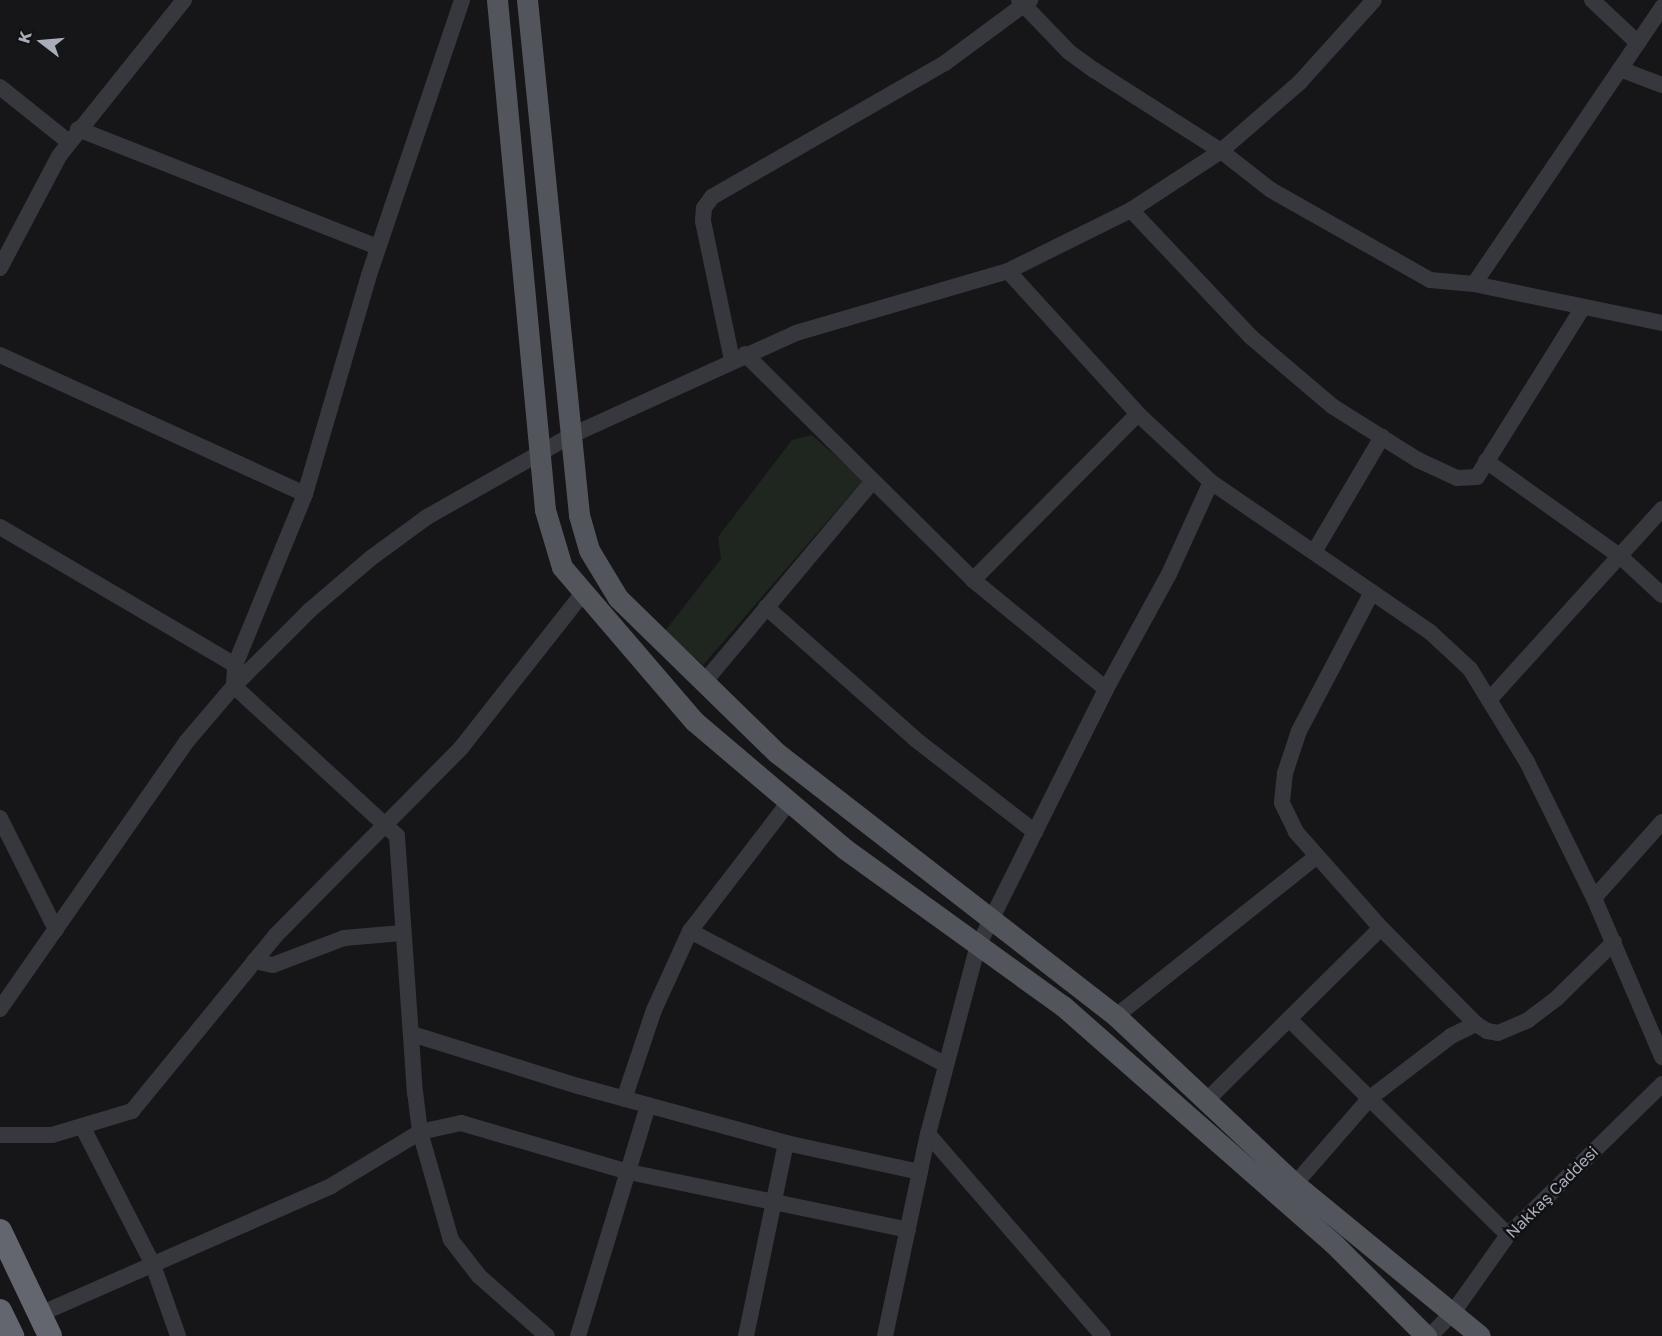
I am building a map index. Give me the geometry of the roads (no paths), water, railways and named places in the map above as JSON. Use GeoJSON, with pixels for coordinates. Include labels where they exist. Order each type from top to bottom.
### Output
{"type":"FeatureCollection","features":[{"type":"Feature","properties":{"kind":"highway"},"geometry":{"type":"LineString","coordinates":[[0,1231],[50,1336]]}},
{"type":"Feature","properties":{"kind":"highway"},"geometry":{"type":"LineString","coordinates":[[0,1311],[12,1336]]}},
{"type":"Feature","properties":{"kind":"main road"},"geometry":{"type":"LineString","coordinates":[[497,0],[548,522],[562,567],[582,594],[694,721],[845,849],[978,948],[1063,1006],[1333,1243],[1428,1336]]}},
{"type":"Feature","properties":{"kind":"main road"},"geometry":{"type":"LineString","coordinates":[[527,0],[579,515],[589,550],[618,598],[777,753],[1116,1016],[1295,1184],[1454,1311],[1480,1336]]}},
{"type":"Feature","properties":{"kind":"street"},"geometry":{"type":"LineString","coordinates":[[0,268],[73,135],[184,0]]}},
{"type":"Feature","properties":{"kind":"street"},"geometry":{"type":"LineString","coordinates":[[234,686],[235,665],[305,494],[378,247],[462,0]]}},
{"type":"Feature","properties":{"kind":"street"},"geometry":{"type":"LineString","coordinates":[[0,1009],[187,741],[234,686],[293,625],[371,558],[427,518],[570,436],[738,357],[855,314],[1008,271],[1131,210],[1221,151],[1300,82],[1374,0]]}},
{"type":"Feature","properties":{"kind":"street"},"geometry":{"type":"LineString","coordinates":[[1592,0],[1638,43]]}},
{"type":"Feature","properties":{"kind":"street"},"geometry":{"type":"LineString","coordinates":[[1106,689],[973,580],[873,481],[738,357],[703,221],[704,208],[712,198],[945,63],[1024,2],[1069,52],[1221,151],[1271,190],[1430,280],[1474,284],[1582,309],[1662,323]]}},
{"type":"Feature","properties":{"kind":"street"},"geometry":{"type":"LineString","coordinates":[[1474,284],[1662,7]]}},
{"type":"Feature","properties":{"kind":"street"},"geometry":{"type":"LineString","coordinates":[[1620,69],[1662,86]]}},
{"type":"Feature","properties":{"kind":"street"},"geometry":{"type":"LineString","coordinates":[[0,87],[73,135],[378,247]]}},
{"type":"Feature","properties":{"kind":"street"},"geometry":{"type":"LineString","coordinates":[[1131,210],[1251,337],[1332,406],[1418,460],[1457,478],[1477,477],[1582,309]]}},
{"type":"Feature","properties":{"kind":"street"},"geometry":{"type":"LineString","coordinates":[[1008,271],[1138,414],[1211,482],[1372,592],[1446,646],[1470,669],[1527,762],[1594,898],[1662,1057]]}},
{"type":"Feature","properties":{"kind":"street"},"geometry":{"type":"LineString","coordinates":[[0,355],[305,494]]}},
{"type":"Feature","properties":{"kind":"street"},"geometry":{"type":"LineString","coordinates":[[973,580],[1138,414]]}},
{"type":"Feature","properties":{"kind":"street"},"geometry":{"type":"LineString","coordinates":[[1314,552],[1382,437]]}},
{"type":"Feature","properties":{"kind":"street"},"geometry":{"type":"LineString","coordinates":[[1486,461],[1621,557],[1662,595]]}},
{"type":"Feature","properties":{"kind":"street"},"geometry":{"type":"LineString","coordinates":[[705,681],[873,481]]}},
{"type":"Feature","properties":{"kind":"street"},"geometry":{"type":"LineString","coordinates":[[885,1336],[928,1134],[978,948],[1106,689],[1169,574],[1211,482]]}},
{"type":"Feature","properties":{"kind":"street"},"geometry":{"type":"LineString","coordinates":[[1490,700],[1662,509]]}},
{"type":"Feature","properties":{"kind":"street"},"geometry":{"type":"LineString","coordinates":[[0,527],[235,665]]}},
{"type":"Feature","properties":{"kind":"street"},"geometry":{"type":"LineString","coordinates":[[1372,592],[1299,731],[1285,773],[1282,803],[1296,832],[1381,928],[1476,1024],[1498,1033],[1528,1020],[1557,998],[1614,942]]}},
{"type":"Feature","properties":{"kind":"street"},"geometry":{"type":"LineString","coordinates":[[0,1135],[52,1135],[132,1111],[254,961],[461,748],[582,594]]}},
{"type":"Feature","properties":{"kind":"street"},"geometry":{"type":"LineString","coordinates":[[766,607],[915,738],[1035,832]]}},
{"type":"Feature","properties":{"kind":"street"},"geometry":{"type":"LineString","coordinates":[[234,686],[387,823],[397,836],[402,933],[420,1132],[451,1240],[479,1276],[547,1336]]}},
{"type":"Feature","properties":{"kind":"street"},"geometry":{"type":"LineString","coordinates":[[624,1099],[654,1010],[690,931],[789,802]]}},
{"type":"Feature","properties":{"kind":"street"},"geometry":{"type":"LineString","coordinates":[[0,818],[56,930]]}},
{"type":"Feature","properties":{"kind":"street"},"geometry":{"type":"LineString","coordinates":[[1594,898],[1662,822]]}},
{"type":"Feature","properties":{"kind":"street"},"geometry":{"type":"LineString","coordinates":[[1116,1016],[1317,856]]}},
{"type":"Feature","properties":{"kind":"street"},"geometry":{"type":"LineString","coordinates":[[1206,1101],[1381,928]]}},
{"type":"Feature","properties":{"kind":"street"},"geometry":{"type":"LineString","coordinates":[[690,931],[946,1065]]}},
{"type":"Feature","properties":{"kind":"street"},"geometry":{"type":"LineString","coordinates":[[254,961],[273,965],[344,938],[402,933]]}},
{"type":"Feature","properties":{"kind":"street"},"geometry":{"type":"LineString","coordinates":[[1289,1019],[1508,1234]]}},
{"type":"Feature","properties":{"kind":"street"},"geometry":{"type":"LineString","coordinates":[[1295,1184],[1370,1098],[1451,1036],[1476,1024]]}},
{"type":"Feature","properties":{"kind":"street"},"geometry":{"type":"LineString","coordinates":[[412,1034],[624,1099],[786,1143],[920,1172]]}},
{"type":"Feature","properties":{"kind":"street","name":"Nakkaş Caddesi"},"geometry":{"type":"LineString","coordinates":[[1428,1336],[1454,1311],[1508,1234],[1662,1084]]}},
{"type":"Feature","properties":{"kind":"street"},"geometry":{"type":"LineString","coordinates":[[578,1336],[648,1105]]}},
{"type":"Feature","properties":{"kind":"street"},"geometry":{"type":"LineString","coordinates":[[40,1314],[331,1186],[420,1132],[461,1123],[629,1172],[908,1230]]}},
{"type":"Feature","properties":{"kind":"street"},"geometry":{"type":"LineString","coordinates":[[82,1126],[153,1265],[178,1336]]}},
{"type":"Feature","properties":{"kind":"street"},"geometry":{"type":"LineString","coordinates":[[928,1134],[1104,1336]]}},
{"type":"Feature","properties":{"kind":"street"},"geometry":{"type":"LineString","coordinates":[[746,1336],[772,1200],[786,1143]]}}]}
